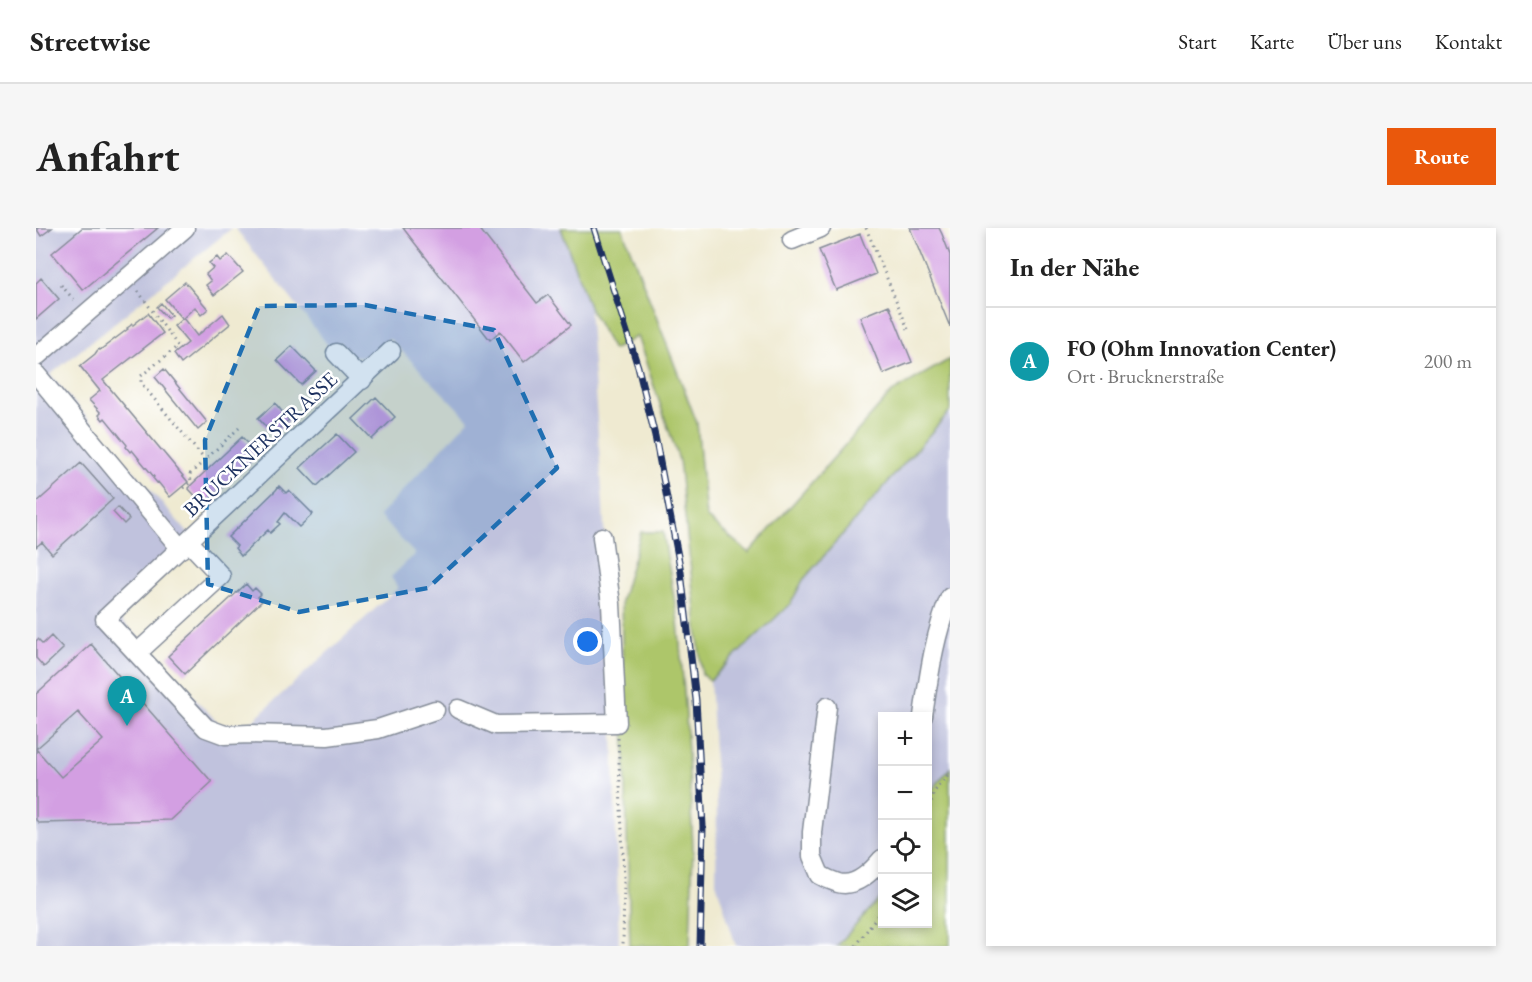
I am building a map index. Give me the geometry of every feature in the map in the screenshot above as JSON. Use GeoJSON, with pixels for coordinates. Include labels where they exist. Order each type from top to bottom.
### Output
{"type":"FeatureCollection","features":[{"type":"Feature","properties":{"kind":"street"},"geometry":{"type":"LineString","coordinates":[[36,357],[185,228]]}},
{"type":"Feature","properties":{"kind":"street"},"geometry":{"type":"LineString","coordinates":[[792,240],[821,228]]}},
{"type":"Feature","properties":{"kind":"street","name":"BRUCKNERSTRASSE"},"geometry":{"type":"LineString","coordinates":[[391,351],[105,619],[206,728],[225,735],[327,736],[378,729],[435,710]]}},
{"type":"Feature","properties":{"kind":"street","name":"BRUCKNERSTRASSE"},"geometry":{"type":"LineString","coordinates":[[336,353],[362,380]]}},
{"type":"Feature","properties":{"kind":"street"},"geometry":{"type":"LineString","coordinates":[[36,374],[185,545]]}},
{"type":"Feature","properties":{"kind":"street"},"geometry":{"type":"LineString","coordinates":[[458,709],[496,725],[617,723],[611,604],[602,537]]}},
{"type":"Feature","properties":{"kind":"street","name":"BRUCKNERSTRASSE"},"geometry":{"type":"LineString","coordinates":[[137,653],[221,576],[185,545]]}},
{"type":"Feature","properties":{"kind":"street"},"geometry":{"type":"LineString","coordinates":[[924,712],[933,651],[944,610],[950,597]]}},
{"type":"Feature","properties":{"kind":"street"},"geometry":{"type":"LineString","coordinates":[[828,707],[812,832],[812,856],[820,875],[840,884],[857,881],[878,863]]}},
{"type":"Feature","properties":{"kind":"path"},"geometry":{"type":"LineString","coordinates":[[866,228],[908,329]]}},
{"type":"Feature","properties":{"kind":"path"},"geometry":{"type":"LineString","coordinates":[[128,278],[178,346],[141,376],[141,383],[205,460]]}},
{"type":"Feature","properties":{"kind":"path"},"geometry":{"type":"LineString","coordinates":[[61,285],[85,314]]}},
{"type":"Feature","properties":{"kind":"path"},"geometry":{"type":"LineString","coordinates":[[183,489],[191,482],[190,474],[239,428]]}},
{"type":"Feature","properties":{"kind":"path"},"geometry":{"type":"LineString","coordinates":[[617,723],[624,878],[623,946]]}},
{"type":"Feature","properties":{"kind":"path"},"geometry":{"type":"LineString","coordinates":[[932,798],[950,772]]}},
{"type":"Feature","properties":{"kind":"path"},"geometry":{"type":"LineString","coordinates":[[856,946],[878,915]]}},
{"type":"Feature","properties":{"kind":"highlighted area"},"geometry":{"type":"Polygon","coordinates":[[[365,305],[494,330],[557,468],[428,588],[299,612],[208,584],[205,440],[259,306],[365,305]]]}},
{"type":"Feature","properties":{"kind":"shaded area"},"geometry":{"type":"Polygon","coordinates":[[[36,228],[232,228],[50,375],[196,542],[117,616],[220,725],[251,722],[398,588],[391,577],[415,554],[379,516],[469,420],[389,338],[370,357],[354,356],[340,342],[331,349],[235,228],[561,228],[589,307],[603,504],[613,730],[619,946],[36,946],[36,228]]]}},
{"type":"Feature","properties":{"kind":"shaded area"},"geometry":{"type":"Polygon","coordinates":[[[950,411],[950,768],[932,790],[932,712],[878,712],[878,900],[837,946],[736,946],[716,882],[717,804],[710,680],[791,604],[803,580],[950,411]]]}},
{"type":"Feature","properties":{"kind":"green space"},"geometry":{"type":"Polygon","coordinates":[[[561,228],[622,228],[697,423],[706,517],[749,553],[892,392],[950,359],[950,411],[803,580],[791,603],[710,680],[702,675],[679,460],[637,336],[613,350],[589,307],[561,228]]]}},
{"type":"Feature","properties":{"kind":"green space"},"geometry":{"type":"Polygon","coordinates":[[[641,532],[663,532],[678,621],[693,846],[690,946],[630,946],[621,601],[641,532]]]}},
{"type":"Feature","properties":{"kind":"green space"},"geometry":{"type":"Polygon","coordinates":[[[950,768],[950,946],[837,946],[878,900],[878,928],[932,928],[932,790],[950,768]]]}},
{"type":"Feature","properties":{"kind":"building"},"geometry":{"type":"Polygon","coordinates":[[[36,228],[52,228],[41,236],[36,228]]]}},
{"type":"Feature","properties":{"kind":"building"},"geometry":{"type":"Polygon","coordinates":[[[82,228],[158,228],[83,290],[52,253],[82,228]]]}},
{"type":"Feature","properties":{"kind":"building"},"geometry":{"type":"Polygon","coordinates":[[[403,228],[479,228],[537,303],[548,295],[571,325],[524,362],[500,331],[490,340],[403,228]]]}},
{"type":"Feature","properties":{"kind":"building"},"geometry":{"type":"Polygon","coordinates":[[[910,228],[939,228],[942,234],[950,255],[950,327],[910,228]]]}},
{"type":"Feature","properties":{"kind":"building"},"geometry":{"type":"Polygon","coordinates":[[[860,234],[876,274],[836,290],[819,250],[860,234]]]}},
{"type":"Feature","properties":{"kind":"building"},"geometry":{"type":"Polygon","coordinates":[[[228,255],[243,272],[214,295],[206,285],[211,281],[206,274],[213,268],[209,263],[217,257],[220,261],[228,255]]]}},
{"type":"Feature","properties":{"kind":"building"},"geometry":{"type":"Polygon","coordinates":[[[41,278],[59,299],[36,319],[36,283],[41,278]]]}},
{"type":"Feature","properties":{"kind":"building"},"geometry":{"type":"Polygon","coordinates":[[[185,282],[208,309],[201,315],[195,307],[182,319],[165,299],[185,282]]]}},
{"type":"Feature","properties":{"kind":"building"},"geometry":{"type":"Polygon","coordinates":[[[161,303],[171,315],[167,318],[157,307],[161,303]]]}},
{"type":"Feature","properties":{"kind":"building"},"geometry":{"type":"Polygon","coordinates":[[[889,305],[912,362],[883,374],[860,317],[889,305]]]}},
{"type":"Feature","properties":{"kind":"building"},"geometry":{"type":"Polygon","coordinates":[[[148,313],[163,333],[103,380],[188,482],[170,497],[132,450],[130,452],[105,418],[103,420],[99,415],[101,413],[89,400],[100,391],[80,366],[148,313]]]}},
{"type":"Feature","properties":{"kind":"building"},"geometry":{"type":"Polygon","coordinates":[[[223,314],[230,324],[181,364],[174,354],[188,343],[174,326],[183,318],[197,336],[223,314]]]}},
{"type":"Feature","properties":{"kind":"building"},"geometry":{"type":"Polygon","coordinates":[[[292,346],[316,371],[301,385],[277,360],[292,346]]]}},
{"type":"Feature","properties":{"kind":"building"},"geometry":{"type":"Polygon","coordinates":[[[164,369],[207,422],[198,430],[155,377],[164,369]]]}},
{"type":"Feature","properties":{"kind":"building"},"geometry":{"type":"Polygon","coordinates":[[[376,397],[395,417],[372,439],[353,419],[376,397]]]}},
{"type":"Feature","properties":{"kind":"building"},"geometry":{"type":"Polygon","coordinates":[[[275,403],[289,420],[272,434],[258,418],[275,403]]]}},
{"type":"Feature","properties":{"kind":"building"},"geometry":{"type":"Polygon","coordinates":[[[337,434],[354,452],[317,486],[300,468],[337,434]]]}},
{"type":"Feature","properties":{"kind":"building"},"geometry":{"type":"Polygon","coordinates":[[[242,437],[258,454],[204,505],[188,488],[242,437]]]}},
{"type":"Feature","properties":{"kind":"building"},"geometry":{"type":"Polygon","coordinates":[[[81,463],[113,499],[52,554],[42,542],[36,547],[36,503],[81,463]]]}},
{"type":"Feature","properties":{"kind":"building"},"geometry":{"type":"Polygon","coordinates":[[[279,486],[286,493],[289,490],[313,514],[299,527],[285,513],[278,522],[280,524],[270,533],[268,530],[241,556],[235,548],[237,546],[228,537],[279,486]]]}},
{"type":"Feature","properties":{"kind":"building"},"geometry":{"type":"Polygon","coordinates":[[[118,507],[129,519],[124,524],[113,512],[118,507]]]}},
{"type":"Feature","properties":{"kind":"building"},"geometry":{"type":"Polygon","coordinates":[[[246,584],[252,591],[255,588],[261,594],[258,597],[262,601],[185,674],[168,656],[246,584]]]}},
{"type":"Feature","properties":{"kind":"building"},"geometry":{"type":"Polygon","coordinates":[[[51,636],[63,649],[44,667],[36,658],[36,641],[38,639],[43,644],[51,636]]]}},
{"type":"Feature","properties":{"kind":"building"},"geometry":{"type":"Polygon","coordinates":[[[91,644],[212,782],[171,820],[39,823],[36,820],[36,749],[36,694],[91,644]],[[78,712],[36,749],[61,777],[103,740],[78,712]]]}},
{"type":"Feature","properties":{"kind":"railway"},"geometry":{"type":"LineString","coordinates":[[594,228],[638,367],[655,436],[681,572],[696,700],[703,826],[700,946]]}},
{"type":"Feature","properties":{"kind":"place","name":"FO (Ohm Innovation Center)"},"geometry":{"type":"Point","coordinates":[127,726]}}]}
